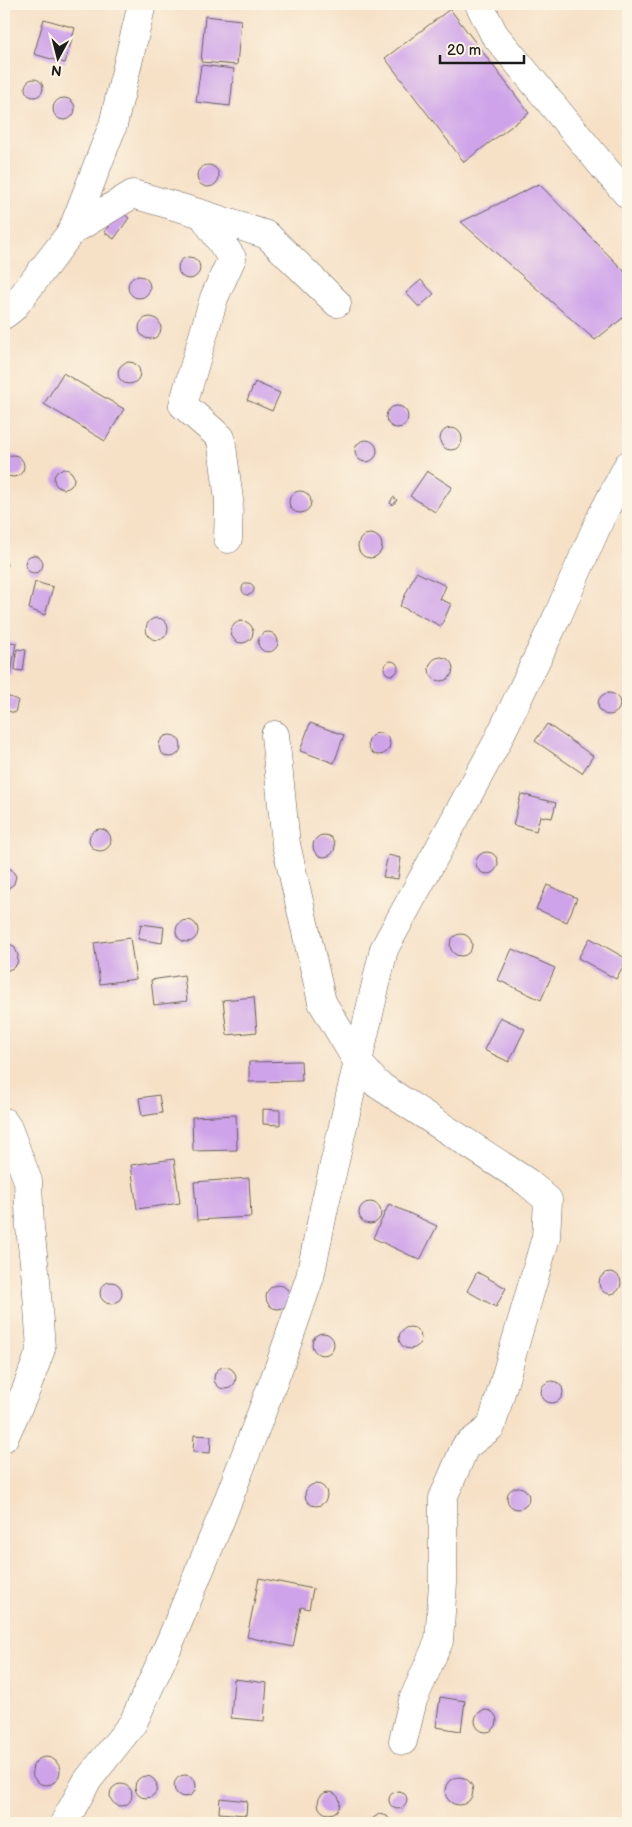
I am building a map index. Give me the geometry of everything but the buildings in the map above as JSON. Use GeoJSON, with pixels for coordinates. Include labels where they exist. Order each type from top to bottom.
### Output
{"type":"FeatureCollection","features":[{"type":"Feature","properties":{"kind":"street"},"geometry":{"type":"LineString","coordinates":[[4,315],[13,308],[72,231],[113,125],[142,4]]}},
{"type":"Feature","properties":{"kind":"street"},"geometry":{"type":"LineString","coordinates":[[479,4],[494,34],[628,194]]}},
{"type":"Feature","properties":{"kind":"street"},"geometry":{"type":"LineString","coordinates":[[72,231],[133,194],[267,235],[337,303]]}},
{"type":"Feature","properties":{"kind":"street"},"geometry":{"type":"LineString","coordinates":[[202,214],[232,258],[214,298],[183,405],[221,438],[229,500],[228,539]]}},
{"type":"Feature","properties":{"kind":"street"},"geometry":{"type":"LineString","coordinates":[[64,1823],[87,1781],[133,1723],[170,1642],[222,1516],[279,1367],[310,1277],[357,1061],[384,949],[496,744],[558,615],[601,517],[628,465]]}},
{"type":"Feature","properties":{"kind":"street"},"geometry":{"type":"LineString","coordinates":[[275,735],[286,844],[322,1002],[357,1061],[377,1084],[527,1182],[548,1200],[546,1237],[491,1427],[465,1447],[444,1498],[439,1641],[413,1700],[403,1741]]}},
{"type":"Feature","properties":{"kind":"street"},"geometry":{"type":"LineString","coordinates":[[4,1122],[28,1181],[30,1228],[41,1349],[26,1390],[4,1438]]}}]}
